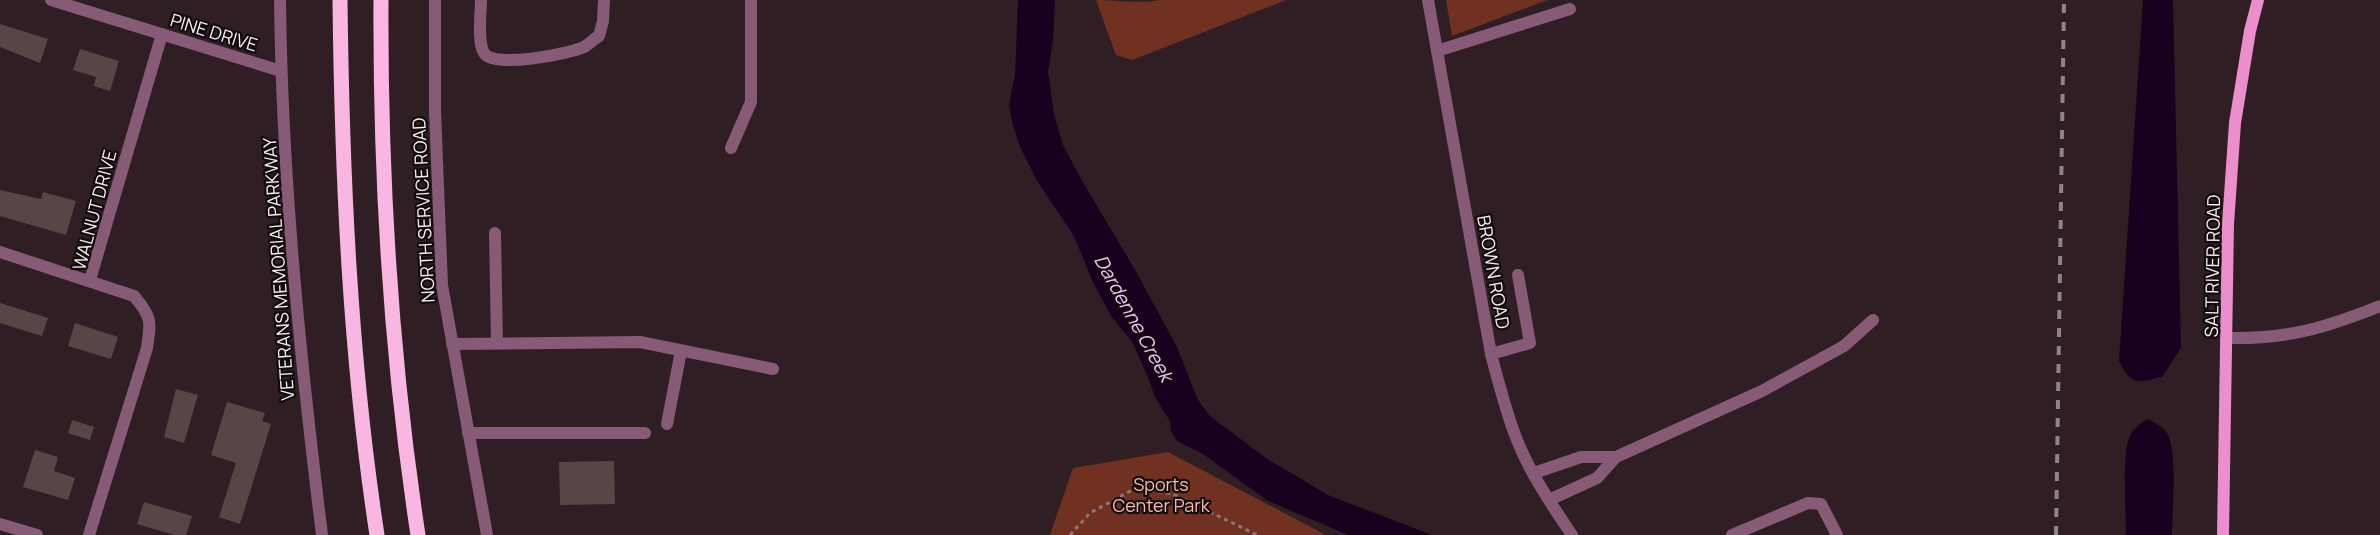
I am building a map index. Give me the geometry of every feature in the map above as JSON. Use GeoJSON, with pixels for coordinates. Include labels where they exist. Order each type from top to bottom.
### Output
{"type":"FeatureCollection","features":[{"type":"Feature","properties":{"kind":"highway"},"geometry":{"type":"LineString","coordinates":[[340,0],[343,164],[348,256],[364,436],[377,535]]}},
{"type":"Feature","properties":{"kind":"highway"},"geometry":{"type":"LineString","coordinates":[[381,0],[382,132],[386,231],[401,411],[418,535]]}},
{"type":"Feature","properties":{"kind":"main road","name":"SALT RIVER ROAD"},"geometry":{"type":"LineString","coordinates":[[2223,535],[2228,338],[2228,224],[2235,123],[2250,32],[2258,0]]}},
{"type":"Feature","properties":{"kind":"street","name":"PINE DRIVE"},"geometry":{"type":"LineString","coordinates":[[51,0],[281,71]]}},
{"type":"Feature","properties":{"kind":"street","name":"VETERANS MEMORIAL PARKWAY"},"geometry":{"type":"LineString","coordinates":[[280,0],[281,71],[294,275],[305,403],[322,535]]}},
{"type":"Feature","properties":{"kind":"street","name":"NORTH SERVICE ROAD"},"geometry":{"type":"LineString","coordinates":[[435,0],[435,110],[442,285],[487,535]]}},
{"type":"Feature","properties":{"kind":"street"},"geometry":{"type":"LineString","coordinates":[[481,0],[482,48],[485,55],[492,59],[502,60],[555,56],[584,46],[599,36],[603,21],[604,0]]}},
{"type":"Feature","properties":{"kind":"street"},"geometry":{"type":"LineString","coordinates":[[731,148],[751,102],[751,0]]}},
{"type":"Feature","properties":{"kind":"street","name":"BROWN ROAD"},"geometry":{"type":"LineString","coordinates":[[1428,0],[1491,354],[1516,437],[1549,500],[1572,535]]}},
{"type":"Feature","properties":{"kind":"street"},"geometry":{"type":"LineString","coordinates":[[1437,52],[1570,9]]}},
{"type":"Feature","properties":{"kind":"street","name":"WALNUT DRIVE"},"geometry":{"type":"LineString","coordinates":[[88,535],[148,348],[151,327],[148,312],[134,296],[90,280],[162,34]]}},
{"type":"Feature","properties":{"kind":"street"},"geometry":{"type":"LineString","coordinates":[[495,233],[497,343]]}},
{"type":"Feature","properties":{"kind":"street"},"geometry":{"type":"LineString","coordinates":[[0,252],[90,280]]}},
{"type":"Feature","properties":{"kind":"street"},"geometry":{"type":"LineString","coordinates":[[1491,354],[1530,343],[1518,275]]}},
{"type":"Feature","properties":{"kind":"street"},"geometry":{"type":"LineString","coordinates":[[2228,338],[2261,338],[2299,333],[2332,325],[2380,306]]}},
{"type":"Feature","properties":{"kind":"street"},"geometry":{"type":"LineString","coordinates":[[1549,500],[1598,478],[1616,457],[1762,391],[1844,346],[1873,320]]}},
{"type":"Feature","properties":{"kind":"street"},"geometry":{"type":"LineString","coordinates":[[452,344],[640,342],[773,369]]}},
{"type":"Feature","properties":{"kind":"street"},"geometry":{"type":"LineString","coordinates":[[667,424],[681,350]]}},
{"type":"Feature","properties":{"kind":"street"},"geometry":{"type":"LineString","coordinates":[[468,433],[645,433]]}},
{"type":"Feature","properties":{"kind":"street"},"geometry":{"type":"LineString","coordinates":[[1534,473],[1581,456],[1616,457]]}},
{"type":"Feature","properties":{"kind":"street"},"geometry":{"type":"LineString","coordinates":[[1732,535],[1808,503],[1821,504],[1837,535]]}},
{"type":"Feature","properties":{"kind":"street"},"geometry":{"type":"LineString","coordinates":[[0,524],[37,535]]}},
{"type":"Feature","properties":{"kind":"path"},"geometry":{"type":"LineString","coordinates":[[1070,535],[1090,512],[1134,489],[1173,494],[1257,535]]}},
{"type":"Feature","properties":{"kind":"green space"},"geometry":{"type":"Polygon","coordinates":[[[1096,0],[1137,2],[1160,0],[1286,0],[1132,60],[1116,55],[1096,0]]]}},
{"type":"Feature","properties":{"kind":"green space"},"geometry":{"type":"Polygon","coordinates":[[[1446,0],[1547,0],[1452,36],[1446,0]]]}},
{"type":"Feature","properties":{"kind":"green space","name":"Sports Center Park"},"geometry":{"type":"Polygon","coordinates":[[[1168,452],[1326,535],[1050,535],[1073,468],[1168,452]]]}},
{"type":"Feature","properties":{"kind":"water","name":"Dardenne Creek"},"geometry":{"type":"Polygon","coordinates":[[[1018,0],[1055,0],[1053,40],[1048,72],[1054,114],[1063,145],[1177,347],[1198,400],[1210,416],[1266,458],[1328,495],[1432,535],[1348,535],[1268,501],[1203,454],[1177,441],[1171,431],[1170,421],[1155,397],[1131,340],[1111,316],[1092,280],[1074,236],[1037,181],[1020,147],[1012,122],[1009,104],[1015,74],[1018,0]]]}},
{"type":"Feature","properties":{"kind":"water"},"geometry":{"type":"Polygon","coordinates":[[[2143,0],[2173,0],[2181,348],[2162,377],[2147,381],[2136,381],[2128,375],[2119,361],[2143,0]]]}},
{"type":"Feature","properties":{"kind":"water"},"geometry":{"type":"Polygon","coordinates":[[[2148,419],[2163,428],[2170,441],[2173,467],[2172,535],[2126,535],[2125,470],[2127,446],[2134,429],[2148,419]]]}},
{"type":"Feature","properties":{"kind":"building"},"geometry":{"type":"Polygon","coordinates":[[[0,24],[48,39],[40,63],[0,47],[0,24]]]}},
{"type":"Feature","properties":{"kind":"building"},"geometry":{"type":"Polygon","coordinates":[[[80,49],[119,61],[110,91],[94,86],[96,77],[73,70],[80,49]]]}},
{"type":"Feature","properties":{"kind":"building"},"geometry":{"type":"Polygon","coordinates":[[[0,190],[41,199],[43,192],[76,201],[66,235],[0,216],[0,190]]]}},
{"type":"Feature","properties":{"kind":"building"},"geometry":{"type":"Polygon","coordinates":[[[0,303],[48,318],[42,336],[0,323],[0,303]]]}},
{"type":"Feature","properties":{"kind":"building"},"geometry":{"type":"Polygon","coordinates":[[[75,323],[118,337],[111,359],[68,346],[75,323]]]}},
{"type":"Feature","properties":{"kind":"building"},"geometry":{"type":"Polygon","coordinates":[[[176,389],[198,395],[184,443],[164,437],[176,389]]]}},
{"type":"Feature","properties":{"kind":"building"},"geometry":{"type":"Polygon","coordinates":[[[227,402],[265,413],[262,421],[271,424],[240,524],[219,517],[236,463],[211,455],[227,402]]]}},
{"type":"Feature","properties":{"kind":"building"},"geometry":{"type":"Polygon","coordinates":[[[72,420],[94,427],[90,440],[68,433],[72,420]]]}},
{"type":"Feature","properties":{"kind":"building"},"geometry":{"type":"Polygon","coordinates":[[[35,450],[58,457],[54,471],[75,478],[68,500],[23,487],[35,450]]]}},
{"type":"Feature","properties":{"kind":"building"},"geometry":{"type":"Polygon","coordinates":[[[614,461],[615,504],[560,505],[559,462],[614,461]]]}},
{"type":"Feature","properties":{"kind":"building"},"geometry":{"type":"Polygon","coordinates":[[[144,502],[192,516],[186,535],[174,535],[137,524],[144,502]]]}},
{"type":"Feature","properties":{"kind":"railway"},"geometry":{"type":"LineString","coordinates":[[2056,535],[2064,0]]}}]}
